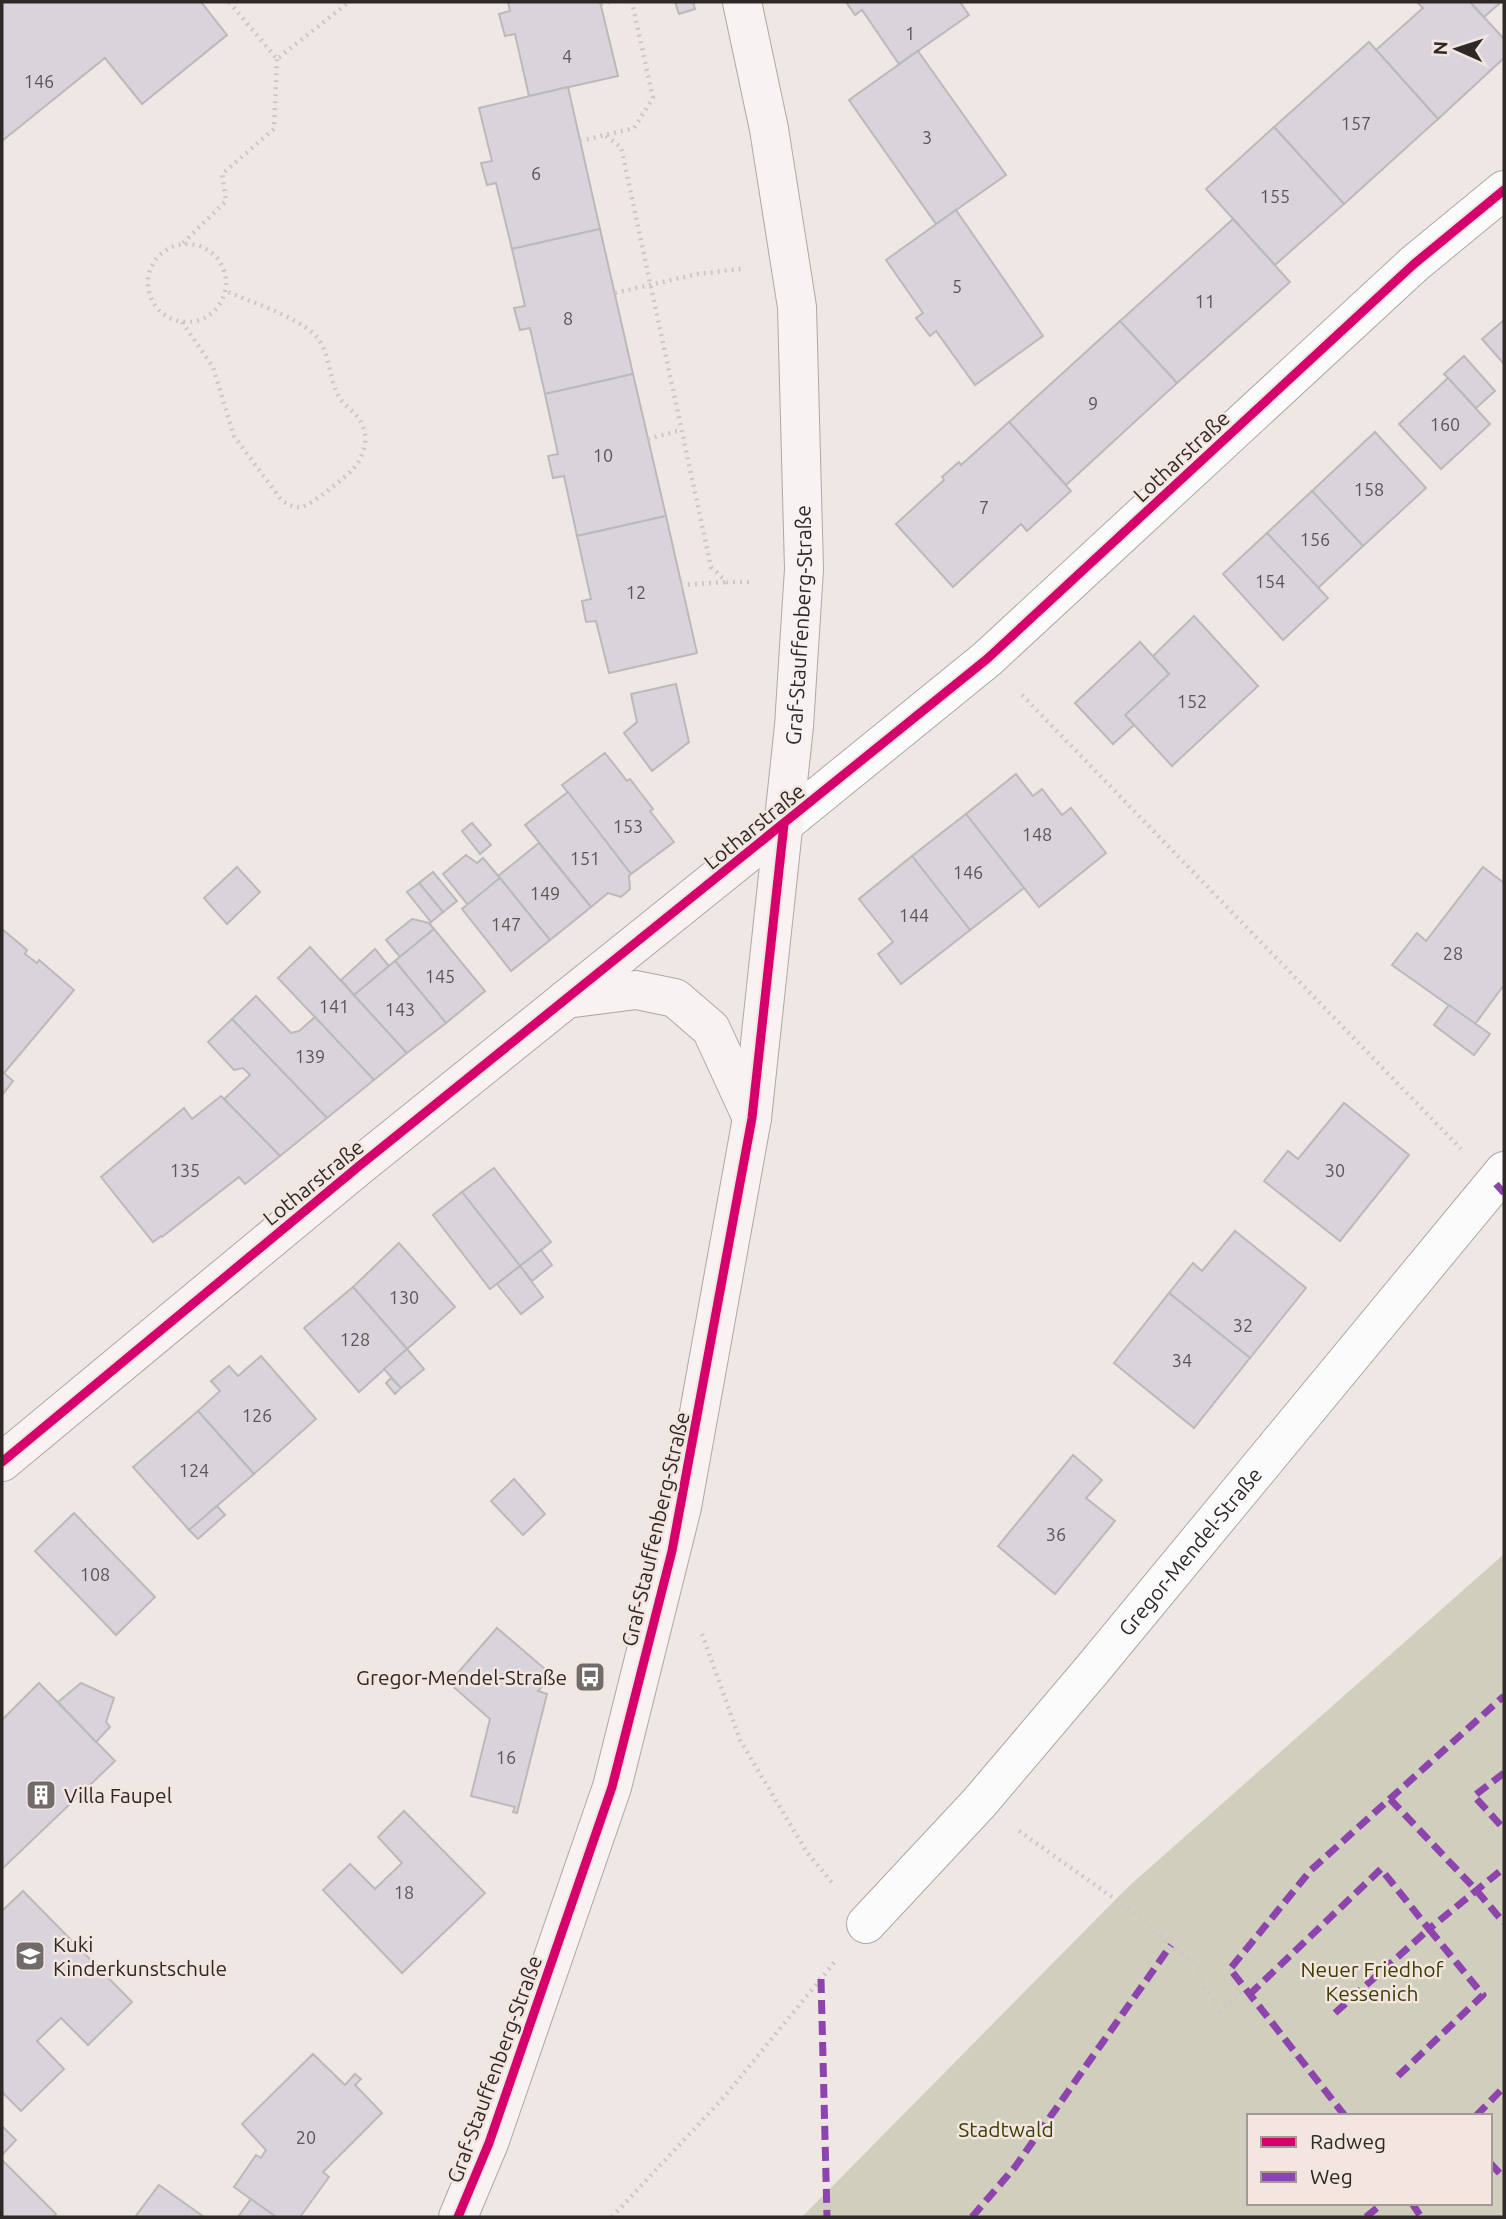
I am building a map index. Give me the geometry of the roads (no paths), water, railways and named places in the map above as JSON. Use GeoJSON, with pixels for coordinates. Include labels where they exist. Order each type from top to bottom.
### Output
{"type":"FeatureCollection","features":[{"type":"Feature","properties":{"kind":"street","name":"Graf-Stauffenberg-Straße"},"geometry":{"type":"LineString","coordinates":[[458,2217],[489,2143],[612,1787],[682,1507],[752,1118],[797,694],[804,583],[797,307],[769,130],[742,2]]}},
{"type":"Feature","properties":{"kind":"street","name":"Lotharstraße"},"geometry":{"type":"LineString","coordinates":[[2,1462],[338,1184],[987,659],[1414,264],[1504,190]]}},
{"type":"Feature","properties":{"kind":"street"},"geometry":{"type":"LineString","coordinates":[[566,999],[636,990],[675,998],[710,1029],[752,1118]]}},
{"type":"Feature","properties":{"kind":"street","name":"Gregor-Mendel-Straße"},"geometry":{"type":"LineString","coordinates":[[866,1924],[979,1803],[1500,1178]]}},
{"type":"Feature","properties":{"kind":"place","name":"Gregor-Mendel-Straße"},"geometry":{"type":"Point","coordinates":[590,1677]}},
{"type":"Feature","properties":{"kind":"place","name":"Villa Faupel"},"geometry":{"type":"Point","coordinates":[41,1795]}},
{"type":"Feature","properties":{"kind":"place","name":"Kuki Kinderkunstschule"},"geometry":{"type":"Point","coordinates":[30,1956]}},
{"type":"Feature","properties":{"kind":"park label","name":"Neuer Friedhof Kessenich"},"geometry":{"type":"Point","coordinates":[1372,1981]}},
{"type":"Feature","properties":{"kind":"park label","name":"Stadtwald"},"geometry":{"type":"Point","coordinates":[1006,2129]}}]}
